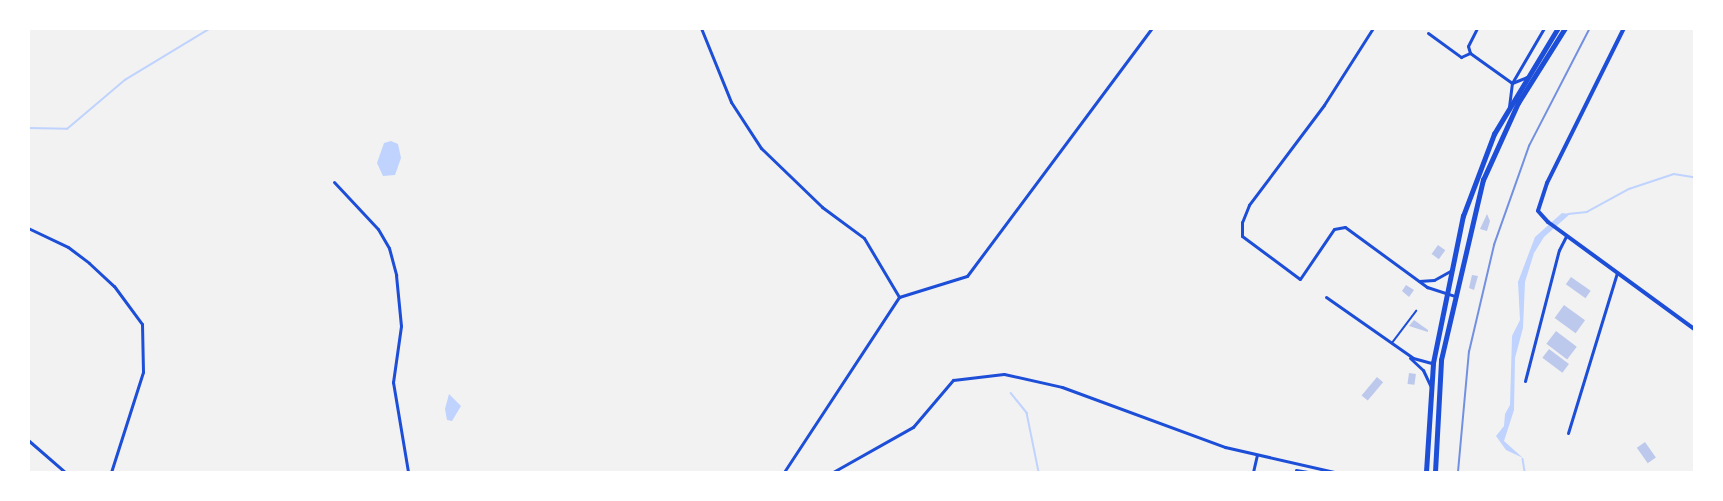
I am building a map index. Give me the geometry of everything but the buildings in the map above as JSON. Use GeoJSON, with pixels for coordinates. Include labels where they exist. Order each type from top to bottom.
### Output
{"type":"FeatureCollection","features":[{"type":"Feature","properties":{"kind":"main road"},"geometry":{"type":"LineString","coordinates":[[1426,472],[1433,363],[1450,271],[1471,190],[1509,107],[1558,28]]}},
{"type":"Feature","properties":{"kind":"main road"},"geometry":{"type":"LineString","coordinates":[[1435,472],[1440,372],[1454,296],[1490,163],[1518,104],[1565,28]]}},
{"type":"Feature","properties":{"kind":"street"},"geometry":{"type":"LineString","coordinates":[[701,28],[731,102],[761,148],[822,207],[864,238],[899,297]]}},
{"type":"Feature","properties":{"kind":"street"},"geometry":{"type":"LineString","coordinates":[[784,472],[899,297],[967,276],[1152,28]]}},
{"type":"Feature","properties":{"kind":"street"},"geometry":{"type":"LineString","coordinates":[[1373,28],[1318,112],[1248,205],[1242,222],[1242,236],[1300,279],[1334,229],[1344,227],[1417,280],[1454,296]]}},
{"type":"Feature","properties":{"kind":"street"},"geometry":{"type":"LineString","coordinates":[[1477,28],[1468,46],[1470,53],[1512,83]]}},
{"type":"Feature","properties":{"kind":"street"},"geometry":{"type":"LineString","coordinates":[[1509,107],[1512,83],[1544,28]]}},
{"type":"Feature","properties":{"kind":"street"},"geometry":{"type":"LineString","coordinates":[[1624,28],[1547,183],[1538,211],[1566,236],[1695,329]]}},
{"type":"Feature","properties":{"kind":"street"},"geometry":{"type":"LineString","coordinates":[[1428,33],[1461,57],[1470,53]]}},
{"type":"Feature","properties":{"kind":"street"},"geometry":{"type":"LineString","coordinates":[[1512,83],[1527,77]]}},
{"type":"Feature","properties":{"kind":"street"},"geometry":{"type":"LineString","coordinates":[[334,182],[378,229],[394,266],[401,326],[393,382],[408,472]]}},
{"type":"Feature","properties":{"kind":"street"},"geometry":{"type":"LineString","coordinates":[[28,228],[68,247],[89,263],[114,285],[142,324],[143,372],[111,472]]}},
{"type":"Feature","properties":{"kind":"street"},"geometry":{"type":"LineString","coordinates":[[1525,381],[1559,250],[1566,236]]}},
{"type":"Feature","properties":{"kind":"street"},"geometry":{"type":"LineString","coordinates":[[1417,280],[1434,280],[1450,271]]}},
{"type":"Feature","properties":{"kind":"street"},"geometry":{"type":"LineString","coordinates":[[1568,433],[1617,273]]}},
{"type":"Feature","properties":{"kind":"street"},"geometry":{"type":"LineString","coordinates":[[1326,297],[1403,352],[1418,361],[1433,363]]}},
{"type":"Feature","properties":{"kind":"street"},"geometry":{"type":"LineString","coordinates":[[1403,352],[1423,370],[1430,385]]}},
{"type":"Feature","properties":{"kind":"street"},"geometry":{"type":"LineString","coordinates":[[833,472],[913,427],[953,380],[1004,374],[1055,385],[1257,455],[1342,472]]}},
{"type":"Feature","properties":{"kind":"street"},"geometry":{"type":"LineString","coordinates":[[28,440],[65,472]]}},
{"type":"Feature","properties":{"kind":"street"},"geometry":{"type":"LineString","coordinates":[[1252,472],[1257,455]]}},
{"type":"Feature","properties":{"kind":"street"},"geometry":{"type":"LineString","coordinates":[[1296,470],[1308,472]]}},
{"type":"Feature","properties":{"kind":"lane"},"geometry":{"type":"LineString","coordinates":[[1392,344],[1416,310]]}},
{"type":"Feature","properties":{"kind":"water"},"geometry":{"type":"Polygon","coordinates":[[[391,141],[398,144],[401,158],[395,175],[383,176],[377,163],[384,143],[391,141]]]}},
{"type":"Feature","properties":{"kind":"water"},"geometry":{"type":"Polygon","coordinates":[[[1562,213],[1570,214],[1544,237],[1534,253],[1525,282],[1523,328],[1515,358],[1514,410],[1504,441],[1523,458],[1506,450],[1496,436],[1504,426],[1505,414],[1510,405],[1512,336],[1520,320],[1518,282],[1535,237],[1562,213]]]}},
{"type":"Feature","properties":{"kind":"water"},"geometry":{"type":"Polygon","coordinates":[[[449,394],[461,406],[452,421],[447,420],[445,409],[449,394]]]}},
{"type":"Feature","properties":{"kind":"waterway"},"geometry":{"type":"LineString","coordinates":[[28,128],[67,129],[125,80],[211,28]]}},
{"type":"Feature","properties":{"kind":"waterway"},"geometry":{"type":"LineString","coordinates":[[1568,214],[1587,212],[1629,189],[1674,174],[1694,177]]}},
{"type":"Feature","properties":{"kind":"waterway"},"geometry":{"type":"LineString","coordinates":[[1011,393],[1027,413],[1039,472]]}},
{"type":"Feature","properties":{"kind":"waterway"},"geometry":{"type":"LineString","coordinates":[[1523,459],[1525,472]]}},
{"type":"Feature","properties":{"kind":"railway"},"geometry":{"type":"LineString","coordinates":[[1458,472],[1469,352],[1494,245],[1529,146],[1590,28]]}}]}
